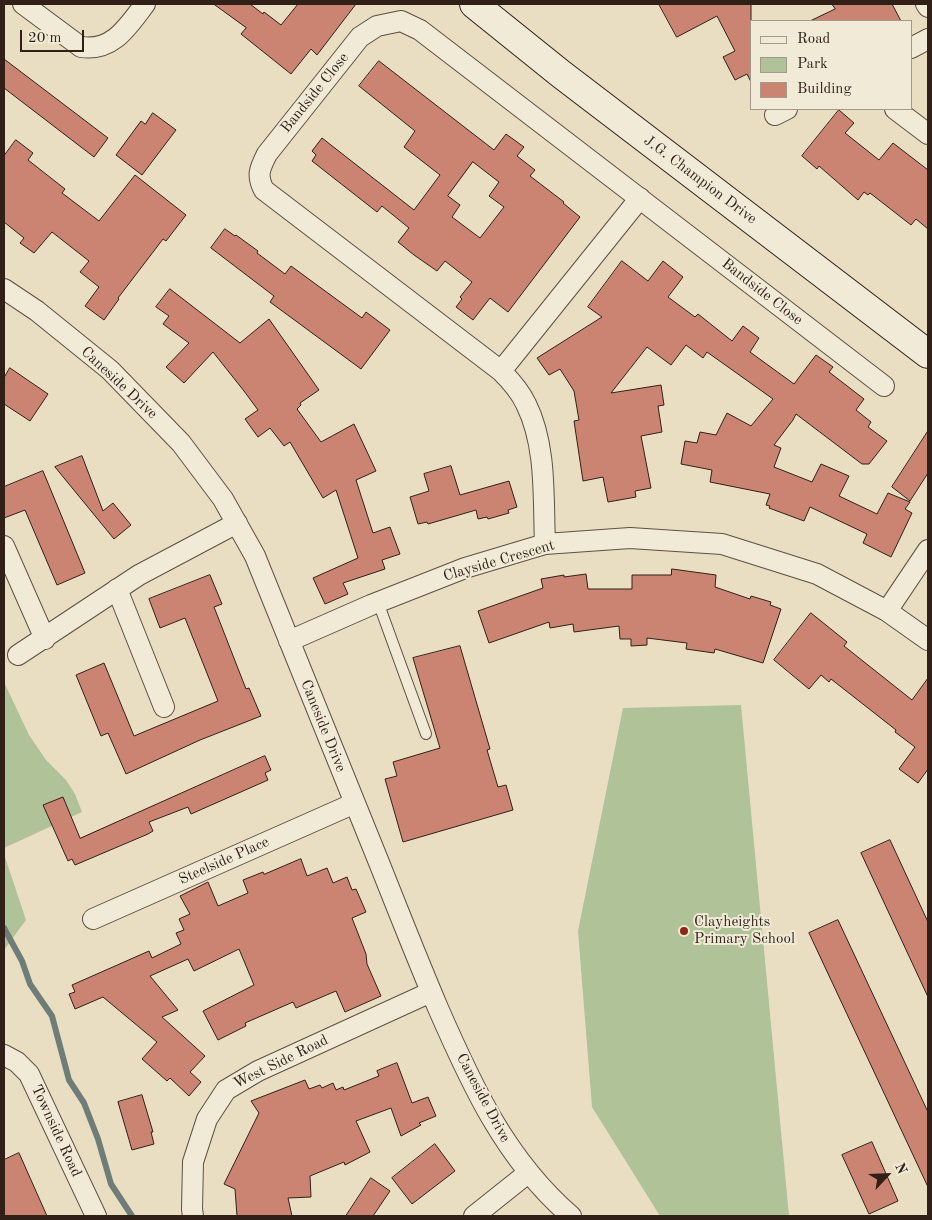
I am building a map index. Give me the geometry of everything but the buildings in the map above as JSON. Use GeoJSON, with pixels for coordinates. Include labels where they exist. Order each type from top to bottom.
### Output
{"type":"FeatureCollection","features":[{"type":"Feature","properties":{"kind":"main road","name":"J.G. Champion Drive"},"geometry":{"type":"LineString","coordinates":[[474,4],[561,74],[928,354]]}},
{"type":"Feature","properties":{"kind":"street"},"geometry":{"type":"LineString","coordinates":[[23,4],[81,47],[92,49],[105,46],[118,37],[145,4]]}},
{"type":"Feature","properties":{"kind":"street","name":"Bandside Close"},"geometry":{"type":"LineString","coordinates":[[545,544],[542,473],[537,437],[526,405],[515,385],[501,371],[264,190],[259,181],[258,170],[267,154],[360,37],[377,26],[401,21],[420,30],[884,386]]}},
{"type":"Feature","properties":{"kind":"street"},"geometry":{"type":"LineString","coordinates":[[912,47],[928,39]]}},
{"type":"Feature","properties":{"kind":"street"},"geometry":{"type":"LineString","coordinates":[[896,110],[928,134]]}},
{"type":"Feature","properties":{"kind":"street"},"geometry":{"type":"LineString","coordinates":[[501,371],[640,198]]}},
{"type":"Feature","properties":{"kind":"street","name":"Caneside Drive"},"geometry":{"type":"LineString","coordinates":[[4,288],[37,311],[110,370],[181,443],[223,499],[255,556],[431,992],[462,1063],[499,1133],[528,1173],[571,1216]]}},
{"type":"Feature","properties":{"kind":"street"},"geometry":{"type":"LineString","coordinates":[[18,655],[45,639],[117,589],[181,552],[237,523]]}},
{"type":"Feature","properties":{"kind":"street","name":"Clayside Crescent"},"geometry":{"type":"LineString","coordinates":[[289,641],[378,602],[465,568],[545,544],[630,538],[722,544],[816,574],[887,610],[928,640]]}},
{"type":"Feature","properties":{"kind":"street"},"geometry":{"type":"LineString","coordinates":[[4,546],[45,639]]}},
{"type":"Feature","properties":{"kind":"street"},"geometry":{"type":"LineString","coordinates":[[887,610],[928,550]]}},
{"type":"Feature","properties":{"kind":"street"},"geometry":{"type":"LineString","coordinates":[[117,589],[164,707]]}},
{"type":"Feature","properties":{"kind":"street","name":"Steelside Place"},"geometry":{"type":"LineString","coordinates":[[93,919],[355,803]]}},
{"type":"Feature","properties":{"kind":"street","name":"West Side Road"},"geometry":{"type":"LineString","coordinates":[[193,1216],[193,1162],[207,1119],[226,1090],[258,1071],[431,992]]}},
{"type":"Feature","properties":{"kind":"street","name":"Townside Road"},"geometry":{"type":"LineString","coordinates":[[4,1055],[17,1062],[29,1074],[96,1216]]}},
{"type":"Feature","properties":{"kind":"street"},"geometry":{"type":"LineString","coordinates":[[474,1216],[528,1173]]}},
{"type":"Feature","properties":{"kind":"lane"},"geometry":{"type":"LineString","coordinates":[[378,602],[426,734]]}},
{"type":"Feature","properties":{"kind":"green space"},"geometry":{"type":"Polygon","coordinates":[[[4,682],[29,735],[46,760],[66,780],[75,794],[82,812],[4,848],[4,682]]]}},
{"type":"Feature","properties":{"kind":"green space"},"geometry":{"type":"Polygon","coordinates":[[[741,705],[789,1216],[660,1216],[592,1107],[578,931],[623,708],[741,705]]]}},
{"type":"Feature","properties":{"kind":"green space"},"geometry":{"type":"Polygon","coordinates":[[[4,854],[26,920],[4,950],[4,854]]]}},
{"type":"Feature","properties":{"kind":"waterway"},"geometry":{"type":"LineString","coordinates":[[4,928],[22,961],[30,984],[52,1016],[69,1080],[84,1103],[98,1139],[111,1184],[132,1216]]}},
{"type":"Feature","properties":{"kind":"place","name":"Clayheights Primary School"},"geometry":{"type":"Point","coordinates":[684,931]}}]}
